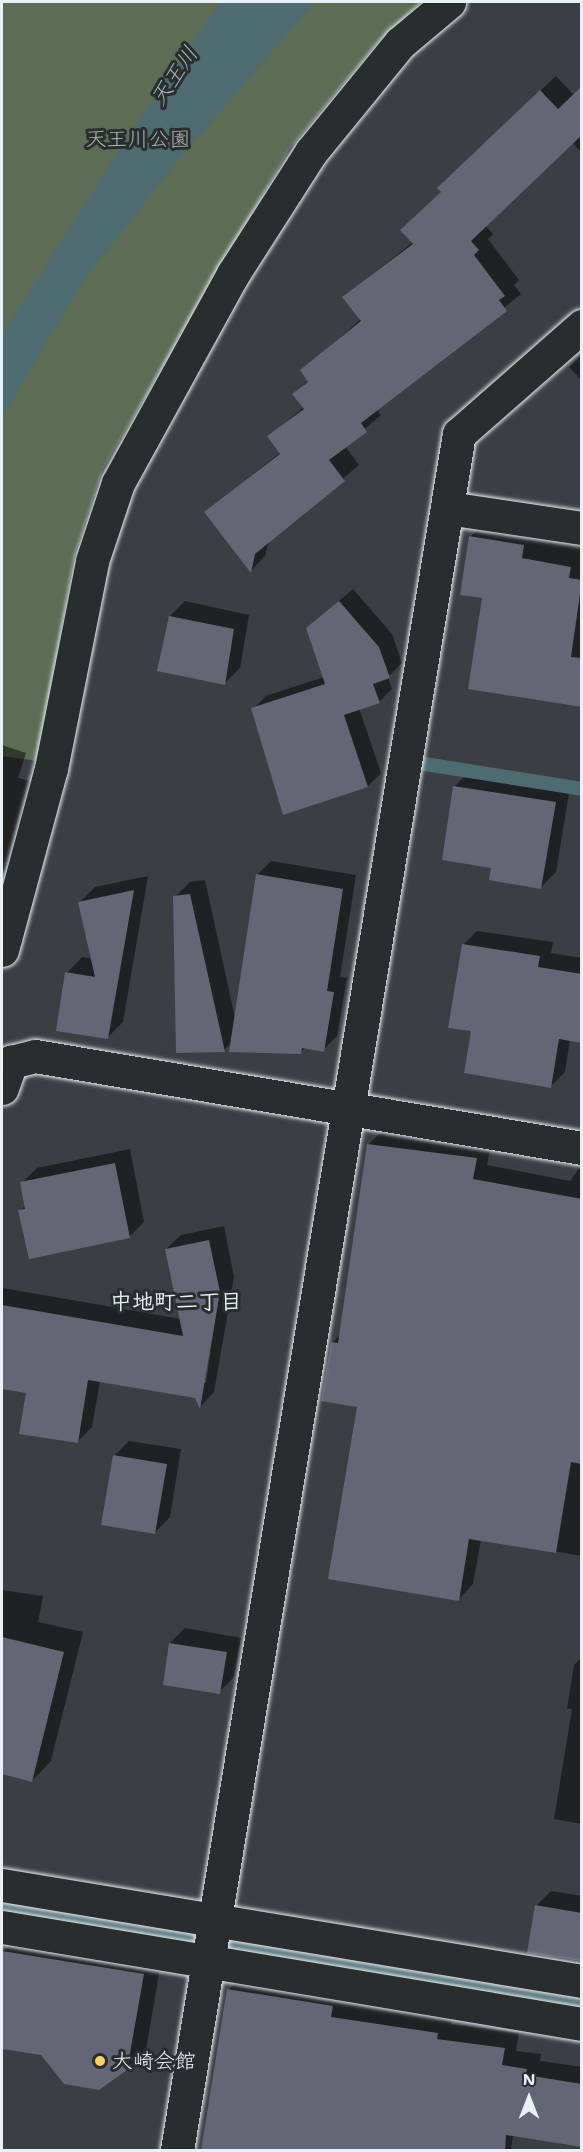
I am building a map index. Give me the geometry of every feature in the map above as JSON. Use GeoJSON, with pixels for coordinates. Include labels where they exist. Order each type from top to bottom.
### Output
{"type":"FeatureCollection","features":[{"type":"Feature","properties":{"kind":"street"},"geometry":{"type":"LineString","coordinates":[[2,950],[51,769],[92,561],[118,483],[233,274],[311,152],[400,43],[448,2]]}},
{"type":"Feature","properties":{"kind":"street"},"geometry":{"type":"LineString","coordinates":[[177,2151],[459,434],[582,326]]}},
{"type":"Feature","properties":{"kind":"street"},"geometry":{"type":"LineString","coordinates":[[448,508],[582,528]]}},
{"type":"Feature","properties":{"kind":"street"},"geometry":{"type":"LineString","coordinates":[[2,1088],[11,1062],[35,1056],[582,1148]]}},
{"type":"Feature","properties":{"kind":"street"},"geometry":{"type":"LineString","coordinates":[[2,1885],[214,1918],[582,1981]]}},
{"type":"Feature","properties":{"kind":"street"},"geometry":{"type":"LineString","coordinates":[[2,1927],[582,2024]]}},
{"type":"Feature","properties":{"kind":"green space","name":"天王川公園"},"geometry":{"type":"Polygon","coordinates":[[[2,2],[421,2],[379,41],[290,148],[102,471],[74,557],[38,761],[2,756],[2,2]]]}},
{"type":"Feature","properties":{"kind":"water","name":"天王川"},"geometry":{"type":"Polygon","coordinates":[[[221,2],[315,2],[181,157],[84,280],[2,417],[2,335],[140,118],[221,2]]]}},
{"type":"Feature","properties":{"kind":"building"},"geometry":{"type":"Polygon","coordinates":[[[582,86],[582,135],[471,241],[479,250],[474,255],[505,296],[499,300],[507,311],[361,423],[367,432],[329,460],[345,481],[255,554],[251,573],[204,512],[280,454],[267,436],[304,409],[292,394],[308,382],[300,370],[361,321],[342,297],[413,244],[400,230],[441,192],[437,188],[540,90],[558,109],[582,86]]]}},
{"type":"Feature","properties":{"kind":"building"},"geometry":{"type":"Polygon","coordinates":[[[469,536],[524,545],[522,558],[571,567],[569,578],[582,580],[571,657],[582,658],[582,707],[468,689],[482,598],[460,595],[469,536]]]}},
{"type":"Feature","properties":{"kind":"building"},"geometry":{"type":"Polygon","coordinates":[[[339,601],[379,647],[390,678],[373,684],[380,703],[344,715],[368,787],[283,815],[251,708],[325,684],[306,628],[339,601]]]}},
{"type":"Feature","properties":{"kind":"building"},"geometry":{"type":"Polygon","coordinates":[[[169,616],[234,629],[225,685],[157,671],[169,616]]]}},
{"type":"Feature","properties":{"kind":"building"},"geometry":{"type":"Polygon","coordinates":[[[453,786],[556,802],[541,889],[489,880],[491,868],[442,860],[453,786]]]}},
{"type":"Feature","properties":{"kind":"building"},"geometry":{"type":"Polygon","coordinates":[[[256,874],[343,889],[327,991],[334,992],[324,1052],[302,1048],[301,1054],[229,1052],[256,874]]]}},
{"type":"Feature","properties":{"kind":"building"},"geometry":{"type":"Polygon","coordinates":[[[134,890],[108,1039],[56,1031],[65,972],[95,977],[78,902],[134,890]]]}},
{"type":"Feature","properties":{"kind":"building"},"geometry":{"type":"Polygon","coordinates":[[[190,894],[225,1052],[176,1053],[173,896],[190,894]]]}},
{"type":"Feature","properties":{"kind":"building"},"geometry":{"type":"Polygon","coordinates":[[[462,944],[540,956],[538,967],[582,974],[582,1043],[559,1039],[551,1088],[464,1073],[471,1031],[448,1028],[462,944]]]}},
{"type":"Feature","properties":{"kind":"building"},"geometry":{"type":"Polygon","coordinates":[[[367,1144],[477,1158],[473,1179],[582,1199],[582,1464],[571,1462],[556,1553],[469,1539],[459,1601],[328,1579],[357,1407],[321,1401],[331,1342],[338,1343],[367,1144]]]}},
{"type":"Feature","properties":{"kind":"building"},"geometry":{"type":"Polygon","coordinates":[[[115,1163],[130,1238],[29,1259],[18,1210],[25,1209],[20,1182],[115,1163]]]}},
{"type":"Feature","properties":{"kind":"building"},"geometry":{"type":"Polygon","coordinates":[[[209,1240],[220,1292],[200,1409],[195,1398],[88,1380],[78,1443],[19,1434],[26,1393],[2,1389],[2,1305],[183,1336],[165,1249],[209,1240]]]}},
{"type":"Feature","properties":{"kind":"building"},"geometry":{"type":"Polygon","coordinates":[[[113,1455],[167,1464],[155,1534],[101,1525],[113,1455]]]}},
{"type":"Feature","properties":{"kind":"building"},"geometry":{"type":"Polygon","coordinates":[[[2,1637],[64,1652],[32,1782],[2,1774],[2,1637]]]}},
{"type":"Feature","properties":{"kind":"building"},"geometry":{"type":"Polygon","coordinates":[[[169,1643],[227,1652],[220,1694],[163,1685],[169,1643]]]}},
{"type":"Feature","properties":{"kind":"building"},"geometry":{"type":"Polygon","coordinates":[[[535,1905],[582,1913],[582,1961],[527,1953],[535,1905]]]}},
{"type":"Feature","properties":{"kind":"building"},"geometry":{"type":"Polygon","coordinates":[[[2,1951],[144,1974],[127,2070],[99,2090],[64,2084],[41,2055],[2,2049],[2,1951]]]}},
{"type":"Feature","properties":{"kind":"building"},"geometry":{"type":"Polygon","coordinates":[[[227,1989],[333,2006],[331,2017],[438,2033],[437,2039],[505,2048],[502,2065],[527,2069],[526,2075],[582,2084],[582,2147],[506,2135],[505,2151],[201,2151],[227,1989]]]}},
{"type":"Feature","properties":{"kind":"waterway"},"geometry":{"type":"LineString","coordinates":[[425,764],[582,789]]}},
{"type":"Feature","properties":{"kind":"waterway"},"geometry":{"type":"LineString","coordinates":[[2,1908],[189,1938]]}},
{"type":"Feature","properties":{"kind":"waterway"},"geometry":{"type":"LineString","coordinates":[[229,1946],[582,2006]]}},
{"type":"Feature","properties":{"kind":"place","name":"大崎会館"},"geometry":{"type":"Point","coordinates":[100,2061]}},
{"type":"Feature","properties":{"kind":"district","name":"中地町二丁目"},"geometry":{"type":"Point","coordinates":[176,1302]}}]}
